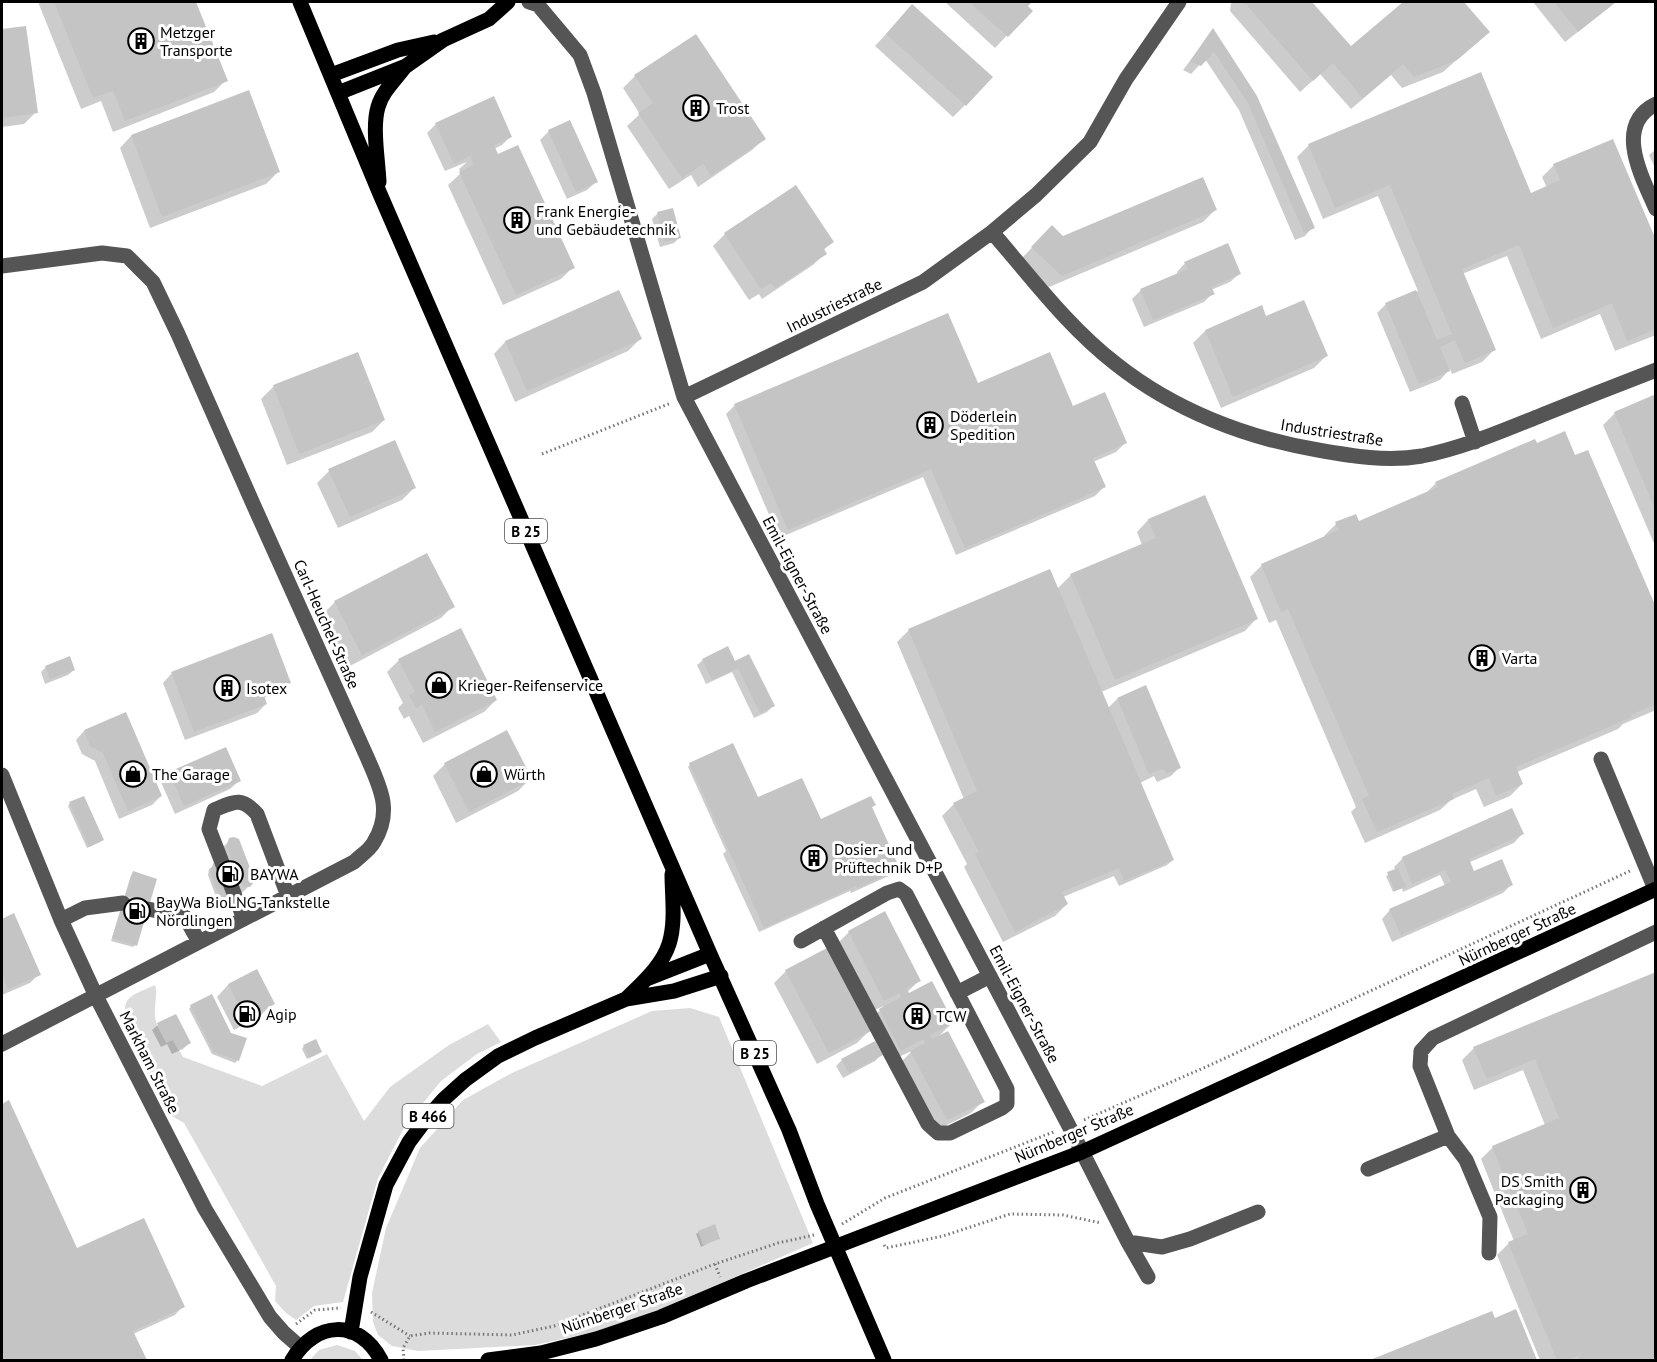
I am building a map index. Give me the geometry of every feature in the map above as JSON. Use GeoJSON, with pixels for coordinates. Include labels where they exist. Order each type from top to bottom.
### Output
{"type":"FeatureCollection","features":[{"type":"Feature","properties":{"kind":"main road","name":"B 25"},"geometry":{"type":"LineString","coordinates":[[300,2],[380,194],[710,954],[789,1130],[817,1204],[884,1360]]}},
{"type":"Feature","properties":{"kind":"main road"},"geometry":{"type":"LineString","coordinates":[[338,93],[406,66],[443,40],[489,19],[508,2]]}},
{"type":"Feature","properties":{"kind":"main road"},"geometry":{"type":"LineString","coordinates":[[331,75],[398,50],[443,40]]}},
{"type":"Feature","properties":{"kind":"main road"},"geometry":{"type":"LineString","coordinates":[[380,194],[376,123],[378,107],[384,93],[406,66]]}},
{"type":"Feature","properties":{"kind":"main road","name":"B 466"},"geometry":{"type":"LineString","coordinates":[[626,999],[660,963],[669,943],[673,867]]}},
{"type":"Feature","properties":{"kind":"main road","name":"Nürnberger Straße"},"geometry":{"type":"LineString","coordinates":[[488,1360],[541,1353],[596,1339],[661,1317],[746,1281],[1082,1152],[1655,889]]}},
{"type":"Feature","properties":{"kind":"main road","name":"B 466"},"geometry":{"type":"LineString","coordinates":[[647,979],[710,954]]}},
{"type":"Feature","properties":{"kind":"main road","name":"B 466"},"geometry":{"type":"LineString","coordinates":[[351,1332],[360,1277],[386,1185],[409,1142],[427,1118],[465,1080],[498,1056],[626,999],[674,991],[721,976]]}},
{"type":"Feature","properties":{"kind":"main road"},"geometry":{"type":"LineString","coordinates":[[292,1360],[300,1347],[311,1338],[323,1332],[337,1330],[351,1332],[369,1343],[381,1360]]}},
{"type":"Feature","properties":{"kind":"street","name":"Emil-Eigner-Straße"},"geometry":{"type":"LineString","coordinates":[[529,2],[538,5],[580,55],[594,93],[684,398],[1148,1277]]}},
{"type":"Feature","properties":{"kind":"street","name":"Industriestraße"},"geometry":{"type":"LineString","coordinates":[[684,398],[923,282],[992,232],[1036,195],[1090,142],[1126,78],[1179,2]]}},
{"type":"Feature","properties":{"kind":"street"},"geometry":{"type":"LineString","coordinates":[[1656,104],[1646,109],[1635,122],[1633,139],[1635,160],[1656,209]]}},
{"type":"Feature","properties":{"kind":"street","name":"Industriestraße"},"geometry":{"type":"LineString","coordinates":[[992,232],[1073,325],[1116,364],[1170,401],[1228,427],[1288,445],[1348,456],[1388,459],[1421,456],[1475,442],[1656,370]]}},
{"type":"Feature","properties":{"kind":"street","name":"Carl-Heuchel-Straße"},"geometry":{"type":"LineString","coordinates":[[2,266],[102,253],[127,256],[153,282],[383,794],[385,820],[374,844],[354,862],[2,1044]]}},
{"type":"Feature","properties":{"kind":"street"},"geometry":{"type":"LineString","coordinates":[[1462,403],[1475,442]]}},
{"type":"Feature","properties":{"kind":"street"},"geometry":{"type":"LineString","coordinates":[[1601,759],[1655,889]]}},
{"type":"Feature","properties":{"kind":"street","name":"Markham Straße"},"geometry":{"type":"LineString","coordinates":[[2,775],[96,996],[206,1209],[270,1317],[300,1347]]}},
{"type":"Feature","properties":{"kind":"street"},"geometry":{"type":"LineString","coordinates":[[244,919],[209,830],[214,810],[236,801],[247,803],[257,814],[288,896]]}},
{"type":"Feature","properties":{"kind":"street"},"geometry":{"type":"LineString","coordinates":[[801,941],[824,928],[887,893],[899,889],[906,894],[1007,1089],[1007,1104],[950,1134],[938,1133],[928,1124],[824,928]]}},
{"type":"Feature","properties":{"kind":"street"},"geometry":{"type":"LineString","coordinates":[[62,920],[85,908],[123,903]]}},
{"type":"Feature","properties":{"kind":"street"},"geometry":{"type":"LineString","coordinates":[[148,909],[185,917],[199,942]]}},
{"type":"Feature","properties":{"kind":"street"},"geometry":{"type":"LineString","coordinates":[[1489,1253],[1490,1217],[1466,1160],[1448,1136],[1420,1066],[1421,1051],[1433,1038],[1656,932]]}},
{"type":"Feature","properties":{"kind":"street"},"geometry":{"type":"LineString","coordinates":[[957,993],[990,976]]}},
{"type":"Feature","properties":{"kind":"street"},"geometry":{"type":"LineString","coordinates":[[1368,1169],[1448,1136]]}},
{"type":"Feature","properties":{"kind":"street"},"geometry":{"type":"LineString","coordinates":[[1128,1242],[1162,1247],[1190,1239],[1258,1212]]}},
{"type":"Feature","properties":{"kind":"path"},"geometry":{"type":"LineString","coordinates":[[542,454],[684,398]]}},
{"type":"Feature","properties":{"kind":"path"},"geometry":{"type":"LineString","coordinates":[[841,1225],[885,1197],[1069,1126],[1208,1066],[1645,864]]}},
{"type":"Feature","properties":{"kind":"path"},"geometry":{"type":"LineString","coordinates":[[869,1207],[885,1248],[944,1236],[1010,1214],[1063,1215],[1101,1223],[1115,1217]]}},
{"type":"Feature","properties":{"kind":"path"},"geometry":{"type":"LineString","coordinates":[[404,1360],[403,1348],[410,1336],[429,1332],[512,1335],[555,1326],[715,1264],[778,1243],[820,1233]]}},
{"type":"Feature","properties":{"kind":"shaded area"},"geometry":{"type":"Polygon","coordinates":[[[155,985],[157,1025],[166,1042],[173,1040],[183,1057],[262,1086],[327,1054],[364,1121],[390,1087],[449,1045],[488,1024],[501,1042],[477,1054],[441,1081],[406,1124],[378,1178],[343,1302],[314,1306],[296,1320],[275,1301],[276,1286],[184,1123],[167,1113],[123,1026],[128,1024],[125,1008],[130,998],[155,985]]]}},
{"type":"Feature","properties":{"kind":"shaded area"},"geometry":{"type":"Polygon","coordinates":[[[690,1008],[719,1017],[813,1243],[657,1311],[594,1332],[535,1345],[418,1351],[392,1346],[378,1335],[373,1322],[372,1293],[386,1228],[420,1148],[463,1100],[512,1073],[652,1011],[690,1008]]]}},
{"type":"Feature","properties":{"kind":"shaded area"},"geometry":{"type":"Polygon","coordinates":[[[337,1345],[355,1351],[363,1360],[310,1360],[319,1350],[337,1345]]]}},
{"type":"Feature","properties":{"kind":"building","name":"Metzger Transporte"},"geometry":{"type":"Polygon","coordinates":[[[54,2],[196,2],[228,81],[125,121],[113,91],[93,98],[54,2]]]}},
{"type":"Feature","properties":{"kind":"building"},"geometry":{"type":"Polygon","coordinates":[[[969,2],[1032,2],[1028,6],[1033,11],[1008,37],[969,2]]]}},
{"type":"Feature","properties":{"kind":"building"},"geometry":{"type":"Polygon","coordinates":[[[1244,2],[1312,2],[1351,46],[1403,2],[1464,2],[1490,32],[1457,60],[1414,77],[1403,64],[1363,98],[1333,63],[1313,81],[1244,2]]]}},
{"type":"Feature","properties":{"kind":"building"},"geometry":{"type":"Polygon","coordinates":[[[1554,2],[1616,2],[1578,32],[1554,2]]]}},
{"type":"Feature","properties":{"kind":"building"},"geometry":{"type":"Polygon","coordinates":[[[912,4],[993,77],[966,106],[886,34],[912,4]]]}},
{"type":"Feature","properties":{"kind":"building"},"geometry":{"type":"Polygon","coordinates":[[[26,26],[38,113],[2,118],[2,29],[26,26]]]}},
{"type":"Feature","properties":{"kind":"building"},"geometry":{"type":"Polygon","coordinates":[[[1213,28],[1257,96],[1315,228],[1304,233],[1247,101],[1214,52],[1201,66],[1190,61],[1213,28]]]}},
{"type":"Feature","properties":{"kind":"building","name":"Trost"},"geometry":{"type":"Polygon","coordinates":[[[696,34],[766,139],[711,176],[703,164],[682,178],[638,113],[653,103],[634,75],[696,34]]]}},
{"type":"Feature","properties":{"kind":"building"},"geometry":{"type":"Polygon","coordinates":[[[1481,72],[1531,193],[1560,180],[1553,164],[1613,139],[1656,240],[1656,329],[1627,341],[1612,303],[1553,328],[1519,245],[1462,269],[1496,350],[1465,363],[1455,340],[1440,347],[1450,371],[1419,384],[1385,303],[1416,290],[1437,340],[1452,334],[1390,185],[1335,208],[1308,144],[1481,72]]]}},
{"type":"Feature","properties":{"kind":"building"},"geometry":{"type":"Polygon","coordinates":[[[249,90],[280,172],[162,217],[131,135],[249,90]]]}},
{"type":"Feature","properties":{"kind":"building","name":"Frank Energie- und Gebäudetechnik"},"geometry":{"type":"Polygon","coordinates":[[[494,96],[512,137],[494,145],[498,154],[518,145],[575,268],[516,295],[459,172],[474,165],[470,156],[454,164],[435,123],[494,96]]]}},
{"type":"Feature","properties":{"kind":"building"},"geometry":{"type":"Polygon","coordinates":[[[570,120],[598,182],[576,192],[548,130],[570,120]]]}},
{"type":"Feature","properties":{"kind":"building"},"geometry":{"type":"Polygon","coordinates":[[[1203,177],[1217,210],[1062,276],[1031,247],[1052,225],[1063,236],[1203,177]]]}},
{"type":"Feature","properties":{"kind":"building"},"geometry":{"type":"Polygon","coordinates":[[[796,185],[834,242],[824,249],[827,254],[775,288],[771,283],[761,289],[724,233],[796,185]]]}},
{"type":"Feature","properties":{"kind":"building"},"geometry":{"type":"Polygon","coordinates":[[[673,208],[681,238],[665,242],[657,212],[673,208]]]}},
{"type":"Feature","properties":{"kind":"building"},"geometry":{"type":"Polygon","coordinates":[[[1228,243],[1241,274],[1211,287],[1215,294],[1153,320],[1140,289],[1188,269],[1184,262],[1228,243]]]}},
{"type":"Feature","properties":{"kind":"building"},"geometry":{"type":"Polygon","coordinates":[[[619,290],[642,339],[527,391],[505,341],[619,290]]]}},
{"type":"Feature","properties":{"kind":"building"},"geometry":{"type":"Polygon","coordinates":[[[1304,300],[1328,356],[1233,397],[1205,330],[1262,305],[1266,316],[1304,300]]]}},
{"type":"Feature","properties":{"kind":"building","name":"Döderlein Spedition"},"geometry":{"type":"Polygon","coordinates":[[[948,313],[978,383],[1050,352],[1073,406],[1105,392],[1127,443],[1093,458],[1106,487],[965,548],[931,469],[788,530],[734,404],[948,313]]]}},
{"type":"Feature","properties":{"kind":"building"},"geometry":{"type":"Polygon","coordinates":[[[358,352],[385,420],[299,454],[273,385],[358,352]]]}},
{"type":"Feature","properties":{"kind":"building"},"geometry":{"type":"Polygon","coordinates":[[[1656,394],[1656,509],[1655,509],[1614,412],[1656,394]]]}},
{"type":"Feature","properties":{"kind":"building","name":"Varta"},"geometry":{"type":"Polygon","coordinates":[[[1565,431],[1575,455],[1588,450],[1656,607],[1656,704],[1631,715],[1632,717],[1516,767],[1523,784],[1496,796],[1489,778],[1452,794],[1454,799],[1377,832],[1362,799],[1369,796],[1288,609],[1281,612],[1261,564],[1339,530],[1335,522],[1356,514],[1359,521],[1438,487],[1435,482],[1535,439],[1537,443],[1565,431]]]}},
{"type":"Feature","properties":{"kind":"building"},"geometry":{"type":"Polygon","coordinates":[[[395,440],[416,488],[350,517],[328,469],[395,440]]]}},
{"type":"Feature","properties":{"kind":"building"},"geometry":{"type":"Polygon","coordinates":[[[1205,495],[1258,619],[1115,680],[1070,574],[1156,538],[1148,519],[1205,495]]]}},
{"type":"Feature","properties":{"kind":"building"},"geometry":{"type":"Polygon","coordinates":[[[427,553],[455,607],[362,655],[334,601],[427,553]]]}},
{"type":"Feature","properties":{"kind":"building"},"geometry":{"type":"Polygon","coordinates":[[[1050,569],[1174,860],[1124,881],[1119,868],[1062,892],[1068,904],[1015,932],[975,854],[979,852],[953,803],[977,791],[908,629],[1050,569]]]}},
{"type":"Feature","properties":{"kind":"building"},"geometry":{"type":"Polygon","coordinates":[[[461,628],[497,700],[435,732],[422,705],[416,708],[409,695],[415,692],[398,659],[461,628]]]}},
{"type":"Feature","properties":{"kind":"building","name":"Isotex"},"geometry":{"type":"Polygon","coordinates":[[[272,633],[291,683],[263,693],[267,704],[194,732],[171,672],[272,633]]]}},
{"type":"Feature","properties":{"kind":"building"},"geometry":{"type":"Polygon","coordinates":[[[728,646],[735,661],[749,654],[775,706],[760,713],[738,668],[712,680],[702,659],[728,646]]]}},
{"type":"Feature","properties":{"kind":"building"},"geometry":{"type":"Polygon","coordinates":[[[70,656],[75,670],[50,679],[45,666],[70,656]]]}},
{"type":"Feature","properties":{"kind":"building"},"geometry":{"type":"Polygon","coordinates":[[[1146,685],[1181,768],[1166,774],[1163,769],[1149,774],[1117,698],[1146,685]]]}},
{"type":"Feature","properties":{"kind":"building","name":"The Garage"},"geometry":{"type":"Polygon","coordinates":[[[126,712],[162,796],[128,811],[103,753],[90,746],[84,730],[126,712]]]}},
{"type":"Feature","properties":{"kind":"building"},"geometry":{"type":"Polygon","coordinates":[[[507,730],[532,779],[469,812],[444,763],[507,730]]]}},
{"type":"Feature","properties":{"kind":"building","name":"Dosier- und Prüftechnik D+P"},"geometry":{"type":"Polygon","coordinates":[[[733,743],[758,797],[802,778],[821,819],[871,796],[876,805],[872,807],[900,869],[857,888],[856,886],[764,928],[689,763],[733,743]]]}},
{"type":"Feature","properties":{"kind":"building"},"geometry":{"type":"Polygon","coordinates":[[[226,747],[241,781],[184,806],[169,772],[226,747]]]}},
{"type":"Feature","properties":{"kind":"building"},"geometry":{"type":"Polygon","coordinates":[[[84,796],[104,840],[89,847],[69,802],[84,796]]]}},
{"type":"Feature","properties":{"kind":"building"},"geometry":{"type":"Polygon","coordinates":[[[1512,808],[1524,834],[1469,859],[1474,871],[1502,859],[1513,885],[1401,935],[1389,909],[1451,882],[1445,870],[1412,884],[1402,857],[1512,808]]]}},
{"type":"Feature","properties":{"kind":"building"},"geometry":{"type":"Polygon","coordinates":[[[229,838],[239,839],[255,881],[250,887],[243,886],[226,847],[229,838]]]}},
{"type":"Feature","properties":{"kind":"building"},"geometry":{"type":"Polygon","coordinates":[[[214,862],[228,862],[231,865],[239,888],[229,897],[223,897],[217,891],[210,872],[214,862]]]}},
{"type":"Feature","properties":{"kind":"building"},"geometry":{"type":"Polygon","coordinates":[[[1398,868],[1406,887],[1395,891],[1387,872],[1398,868]]]}},
{"type":"Feature","properties":{"kind":"building"},"geometry":{"type":"Polygon","coordinates":[[[133,871],[157,879],[137,946],[112,938],[133,871]]]}},
{"type":"Feature","properties":{"kind":"building","name":"TCW"},"geometry":{"type":"Polygon","coordinates":[[[885,911],[921,981],[906,988],[909,993],[932,981],[954,1023],[930,1035],[932,1039],[948,1031],[985,1102],[947,1120],[910,1051],[925,1043],[923,1039],[901,1051],[879,1009],[901,997],[899,993],[884,1001],[848,931],[885,911]]]}},
{"type":"Feature","properties":{"kind":"building"},"geometry":{"type":"Polygon","coordinates":[[[14,913],[41,975],[8,989],[2,974],[2,919],[14,913]]]}},
{"type":"Feature","properties":{"kind":"building"},"geometry":{"type":"Polygon","coordinates":[[[827,948],[871,1031],[829,1053],[785,970],[827,948]]]}},
{"type":"Feature","properties":{"kind":"building"},"geometry":{"type":"Polygon","coordinates":[[[257,969],[275,1004],[246,1019],[228,984],[257,969]]]}},
{"type":"Feature","properties":{"kind":"building","name":"DS Smith Packaging"},"geometry":{"type":"Polygon","coordinates":[[[1656,972],[1656,1360],[1580,1360],[1578,1356],[1557,1360],[1508,1242],[1528,1234],[1492,1146],[1559,1118],[1535,1059],[1487,1079],[1473,1047],[1656,972]]]}},
{"type":"Feature","properties":{"kind":"building"},"geometry":{"type":"Polygon","coordinates":[[[212,994],[231,1033],[247,1038],[239,1061],[214,1052],[190,1005],[212,994]]]}},
{"type":"Feature","properties":{"kind":"building"},"geometry":{"type":"Polygon","coordinates":[[[176,1014],[191,1043],[178,1050],[173,1040],[166,1043],[157,1023],[176,1014]]]}},
{"type":"Feature","properties":{"kind":"building"},"geometry":{"type":"Polygon","coordinates":[[[316,1039],[322,1052],[309,1058],[303,1045],[316,1039]]]}},
{"type":"Feature","properties":{"kind":"building"},"geometry":{"type":"Polygon","coordinates":[[[875,1041],[883,1055],[849,1073],[841,1059],[875,1041]]]}},
{"type":"Feature","properties":{"kind":"building"},"geometry":{"type":"Polygon","coordinates":[[[9,1100],[77,1248],[144,1218],[185,1307],[133,1331],[147,1360],[2,1360],[2,1104],[9,1100]]]}},
{"type":"Feature","properties":{"kind":"building"},"geometry":{"type":"Polygon","coordinates":[[[715,1224],[720,1239],[703,1245],[698,1231],[715,1224]]]}},
{"type":"Feature","properties":{"kind":"building"},"geometry":{"type":"Polygon","coordinates":[[[1516,1309],[1537,1360],[1370,1360],[1492,1311],[1495,1318],[1516,1309]]]}},
{"type":"Feature","properties":{"kind":"tunnel"},"geometry":{"type":"LineString","coordinates":[[123,903],[148,909]]}},
{"type":"Feature","properties":{"kind":"place","name":"Metzger Transporte"},"geometry":{"type":"Point","coordinates":[141,41]}},
{"type":"Feature","properties":{"kind":"place","name":"Trost"},"geometry":{"type":"Point","coordinates":[696,108]}},
{"type":"Feature","properties":{"kind":"place","name":"Frank Energie- und Gebäudetechnik"},"geometry":{"type":"Point","coordinates":[517,220]}},
{"type":"Feature","properties":{"kind":"place","name":"Döderlein Spedition"},"geometry":{"type":"Point","coordinates":[930,425]}},
{"type":"Feature","properties":{"kind":"place","name":"Varta"},"geometry":{"type":"Point","coordinates":[1482,658]}},
{"type":"Feature","properties":{"kind":"place","name":"Krieger-Reifenservice"},"geometry":{"type":"Point","coordinates":[439,685]}},
{"type":"Feature","properties":{"kind":"place","name":"Isotex"},"geometry":{"type":"Point","coordinates":[227,688]}},
{"type":"Feature","properties":{"kind":"place","name":"The Garage"},"geometry":{"type":"Point","coordinates":[133,774]}},
{"type":"Feature","properties":{"kind":"place","name":"Würth"},"geometry":{"type":"Point","coordinates":[484,774]}},
{"type":"Feature","properties":{"kind":"place","name":"Dosier- und Prüftechnik D+P"},"geometry":{"type":"Point","coordinates":[814,858]}},
{"type":"Feature","properties":{"kind":"place","name":"BAYWA"},"geometry":{"type":"Point","coordinates":[230,874]}},
{"type":"Feature","properties":{"kind":"place","name":"BayWa BioLNG-Tankstelle Nördlingen"},"geometry":{"type":"Point","coordinates":[137,911]}},
{"type":"Feature","properties":{"kind":"place","name":"Agip"},"geometry":{"type":"Point","coordinates":[247,1014]}},
{"type":"Feature","properties":{"kind":"place","name":"TCW"},"geometry":{"type":"Point","coordinates":[917,1016]}},
{"type":"Feature","properties":{"kind":"place","name":"DS Smith Packaging"},"geometry":{"type":"Point","coordinates":[1583,1190]}}]}
